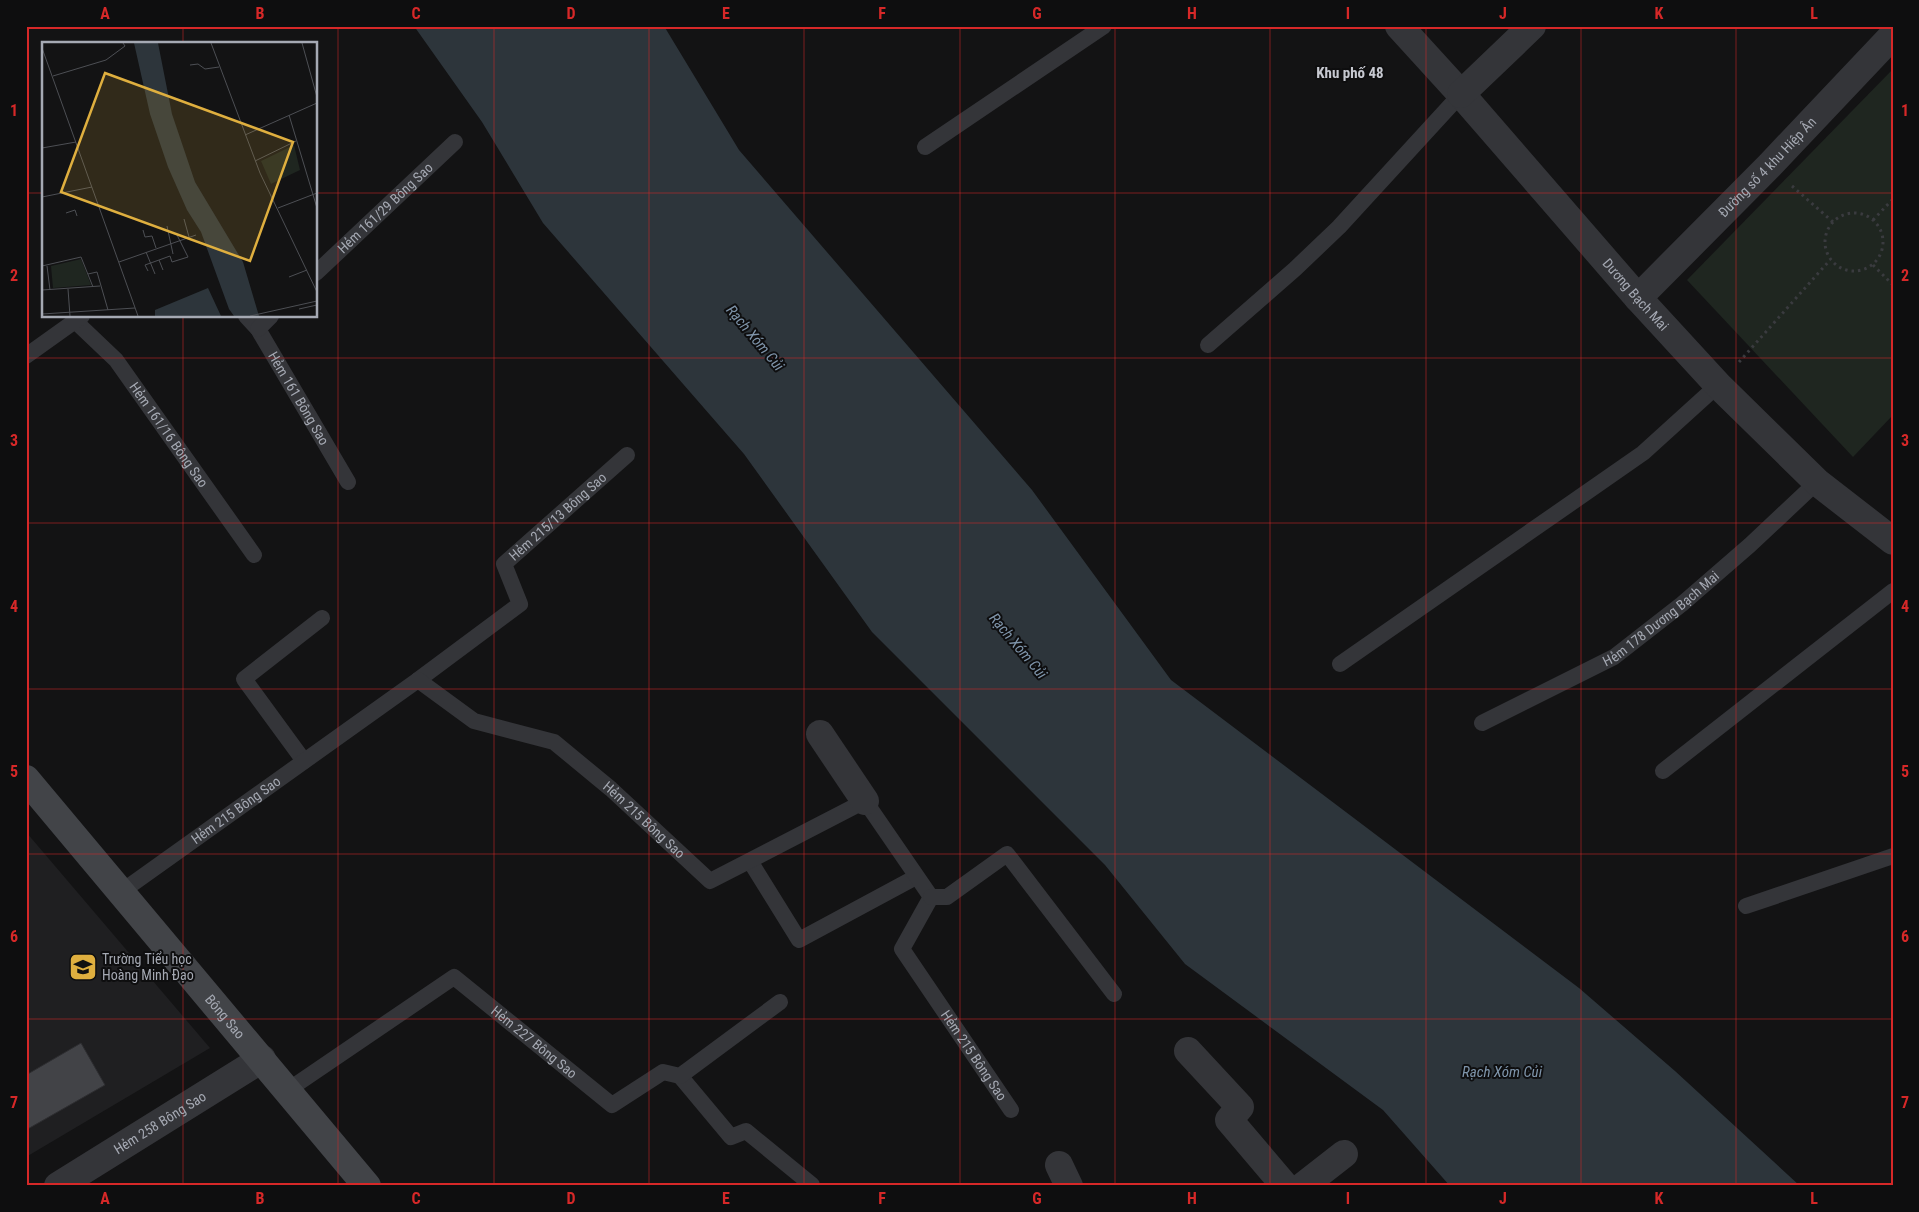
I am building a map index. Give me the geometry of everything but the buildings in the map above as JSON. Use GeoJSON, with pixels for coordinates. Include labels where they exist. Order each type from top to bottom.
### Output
{"type":"FeatureCollection","features":[{"type":"Feature","properties":{"kind":"street","name":"Dương Bạch Mai"},"geometry":{"type":"LineString","coordinates":[[1399,26],[1462,94],[1638,298],[1718,385],[1817,482],[1893,541]]}},
{"type":"Feature","properties":{"kind":"street"},"geometry":{"type":"LineString","coordinates":[[1462,94],[1532,26]]}},
{"type":"Feature","properties":{"kind":"street","name":"Đường số 4 khu Hiệp Ân"},"geometry":{"type":"LineString","coordinates":[[1638,298],[1770,165],[1893,35]]}},
{"type":"Feature","properties":{"kind":"street"},"geometry":{"type":"LineString","coordinates":[[820,734],[865,801]]}},
{"type":"Feature","properties":{"kind":"street","name":"Bông Sao"},"geometry":{"type":"LineString","coordinates":[[26,779],[367,1186]]}},
{"type":"Feature","properties":{"kind":"street"},"geometry":{"type":"LineString","coordinates":[[1188,1051],[1240,1107],[1229,1120],[1285,1186]]}},
{"type":"Feature","properties":{"kind":"street","name":"Hẻm 258 Bông Sao"},"geometry":{"type":"LineString","coordinates":[[58,1186],[262,1059]]}},
{"type":"Feature","properties":{"kind":"street"},"geometry":{"type":"LineString","coordinates":[[1303,1186],[1344,1154]]}},
{"type":"Feature","properties":{"kind":"lane"},"geometry":{"type":"LineString","coordinates":[[925,147],[1104,26]]}},
{"type":"Feature","properties":{"kind":"lane"},"geometry":{"type":"LineString","coordinates":[[1208,345],[1295,269],[1339,227],[1462,94]]}},
{"type":"Feature","properties":{"kind":"lane","name":"Hẻm 161/29 Bông Sao"},"geometry":{"type":"LineString","coordinates":[[318,272],[455,142]]}},
{"type":"Feature","properties":{"kind":"lane","name":"Hẻm 161 Bông Sao"},"geometry":{"type":"LineString","coordinates":[[248,318],[258,329],[348,482]]}},
{"type":"Feature","properties":{"kind":"lane"},"geometry":{"type":"LineString","coordinates":[[258,329],[269,318]]}},
{"type":"Feature","properties":{"kind":"lane"},"geometry":{"type":"LineString","coordinates":[[26,356],[79,319]]}},
{"type":"Feature","properties":{"kind":"lane","name":"Hẻm 161/16 Bông Sao"},"geometry":{"type":"LineString","coordinates":[[79,319],[116,360],[254,555]]}},
{"type":"Feature","properties":{"kind":"lane"},"geometry":{"type":"LineString","coordinates":[[1340,664],[1643,453],[1718,385]]}},
{"type":"Feature","properties":{"kind":"lane","name":"Hẻm 215/13 Bông Sao"},"geometry":{"type":"LineString","coordinates":[[418,680],[520,604],[504,564],[627,455]]}},
{"type":"Feature","properties":{"kind":"lane","name":"Hẻm 178 Dương Bạch Mai"},"geometry":{"type":"LineString","coordinates":[[1482,723],[1614,657],[1682,604],[1750,545],[1817,482]]}},
{"type":"Feature","properties":{"kind":"lane"},"geometry":{"type":"LineString","coordinates":[[1663,771],[1893,591]]}},
{"type":"Feature","properties":{"kind":"lane"},"geometry":{"type":"LineString","coordinates":[[304,761],[244,679],[322,618]]}},
{"type":"Feature","properties":{"kind":"lane","name":"Hẻm 215 Bông Sao"},"geometry":{"type":"LineString","coordinates":[[122,892],[418,680],[474,720],[554,742],[611,789],[710,881],[865,801]]}},
{"type":"Feature","properties":{"kind":"lane"},"geometry":{"type":"LineString","coordinates":[[865,801],[931,897],[947,898],[1007,854],[1114,994]]}},
{"type":"Feature","properties":{"kind":"lane"},"geometry":{"type":"LineString","coordinates":[[1746,906],[1893,856]]}},
{"type":"Feature","properties":{"kind":"lane"},"geometry":{"type":"LineString","coordinates":[[750,860],[799,940],[916,876]]}},
{"type":"Feature","properties":{"kind":"lane","name":"Hẻm 215 Bông Sao"},"geometry":{"type":"LineString","coordinates":[[931,897],[902,949],[1011,1110]]}},
{"type":"Feature","properties":{"kind":"lane","name":"Hẻm 227 Bông Sao"},"geometry":{"type":"LineString","coordinates":[[288,1090],[454,977],[612,1105],[663,1072],[680,1076]]}},
{"type":"Feature","properties":{"kind":"lane"},"geometry":{"type":"LineString","coordinates":[[780,1002],[680,1076],[731,1137],[746,1131],[812,1185]]}},
{"type":"Feature","properties":{"kind":"path"},"geometry":{"type":"LineString","coordinates":[[1770,165],[1833,222]]}},
{"type":"Feature","properties":{"kind":"path"},"geometry":{"type":"LineString","coordinates":[[1873,220],[1893,199]]}},
{"type":"Feature","properties":{"kind":"path"},"geometry":{"type":"LineString","coordinates":[[1855,213],[1865,215],[1873,220],[1880,228],[1883,247],[1879,257],[1873,264],[1864,270],[1855,272],[1838,267],[1830,260],[1824,243],[1826,234],[1833,222],[1845,214],[1855,213]]}},
{"type":"Feature","properties":{"kind":"path"},"geometry":{"type":"LineString","coordinates":[[1718,385],[1830,260]]}},
{"type":"Feature","properties":{"kind":"path"},"geometry":{"type":"LineString","coordinates":[[1873,264],[1893,285]]}},
{"type":"Feature","properties":{"kind":"shaded area"},"geometry":{"type":"Polygon","coordinates":[[[1893,69],[1893,415],[1853,457],[1687,280],[1893,69]]]}},
{"type":"Feature","properties":{"kind":"shaded area","name":"Trường Tiểu học Hoàng Minh Đạo"},"geometry":{"type":"Polygon","coordinates":[[[26,832],[210,1048],[26,1157],[26,832]]]}},
{"type":"Feature","properties":{"kind":"water","name":"Rạch Xóm Củi"},"geometry":{"type":"Polygon","coordinates":[[[414,26],[664,26],[739,150],[1032,490],[1171,680],[1579,988],[1675,1071],[1800,1186],[1450,1186],[1383,1110],[1185,964],[1105,865],[872,632],[744,454],[543,223],[482,122],[414,26]]]}},
{"type":"Feature","properties":{"kind":"place","name":"Trường Tiểu học Hoàng Minh Đạo"},"geometry":{"type":"Point","coordinates":[83,967]}},
{"type":"Feature","properties":{"kind":"district","name":"Khu phố 48"},"geometry":{"type":"Point","coordinates":[1350,73]}}]}
